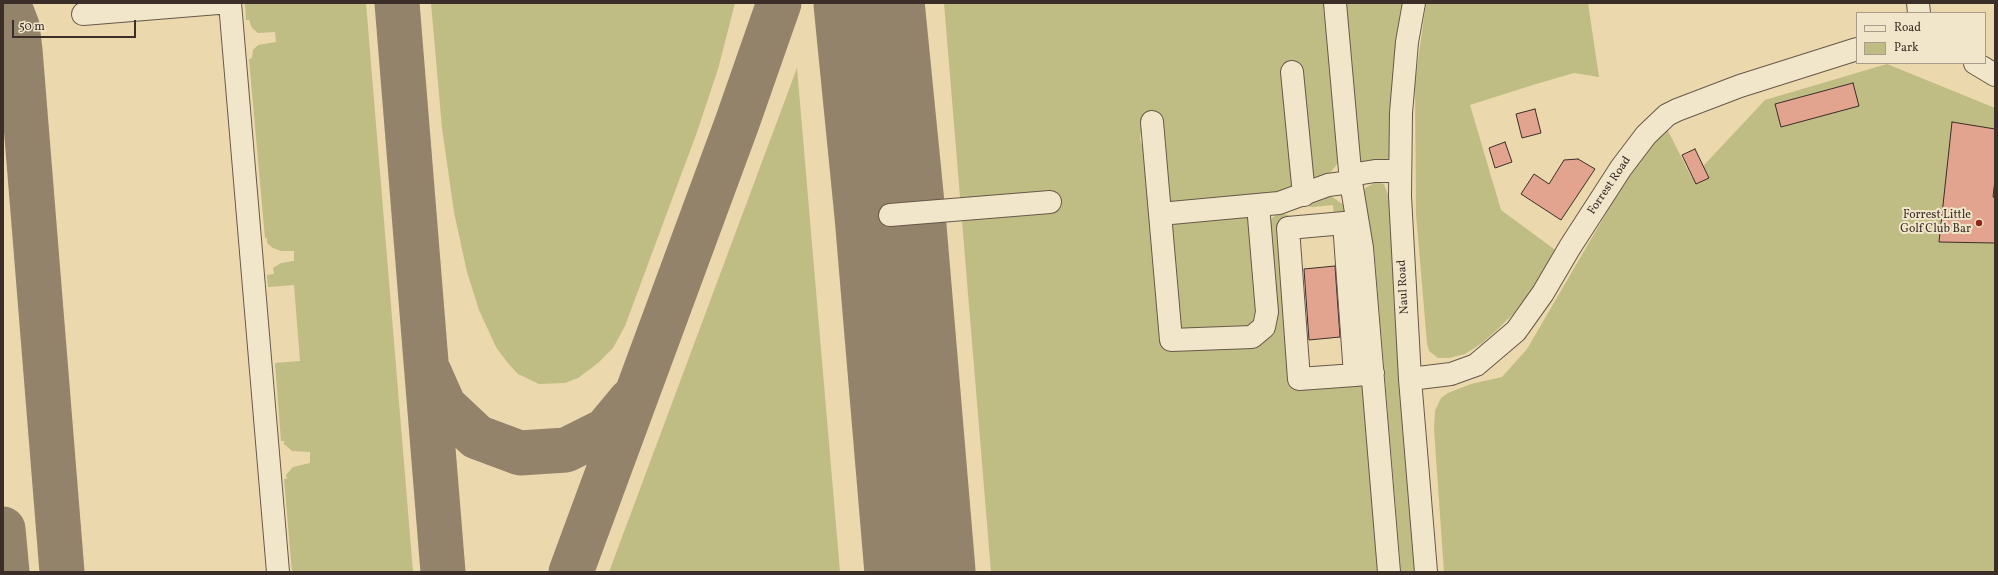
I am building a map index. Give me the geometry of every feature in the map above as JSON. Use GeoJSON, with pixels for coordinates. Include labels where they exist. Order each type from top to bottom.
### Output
{"type":"FeatureCollection","features":[{"type":"Feature","properties":{"kind":"street"},"geometry":{"type":"LineString","coordinates":[[83,14],[218,3]]}},
{"type":"Feature","properties":{"kind":"street"},"geometry":{"type":"LineString","coordinates":[[230,3],[278,572]]}},
{"type":"Feature","properties":{"kind":"street"},"geometry":{"type":"LineString","coordinates":[[1335,3],[1350,178],[1362,248],[1364,374]]}},
{"type":"Feature","properties":{"kind":"street","name":"Naul Road"},"geometry":{"type":"LineString","coordinates":[[1414,3],[1408,42],[1401,112],[1400,171],[1403,275],[1426,572]]}},
{"type":"Feature","properties":{"kind":"street","name":"Forrest Road"},"geometry":{"type":"LineString","coordinates":[[1410,379],[1452,374],[1476,365],[1516,331],[1543,293],[1570,246],[1621,168],[1646,135],[1667,115],[1740,86],[1856,49]]}},
{"type":"Feature","properties":{"kind":"street"},"geometry":{"type":"LineString","coordinates":[[1977,64],[1995,75]]}},
{"type":"Feature","properties":{"kind":"street"},"geometry":{"type":"LineString","coordinates":[[1292,72],[1304,195]]}},
{"type":"Feature","properties":{"kind":"street"},"geometry":{"type":"LineString","coordinates":[[1152,122],[1172,340],[1252,337],[1264,327],[1267,312],[1258,205]]}},
{"type":"Feature","properties":{"kind":"street"},"geometry":{"type":"LineString","coordinates":[[1160,214],[1279,203],[1304,195],[1328,184],[1350,178],[1375,172],[1400,171]]}},
{"type":"Feature","properties":{"kind":"street"},"geometry":{"type":"LineString","coordinates":[[890,215],[1050,202]]}},
{"type":"Feature","properties":{"kind":"street"},"geometry":{"type":"LineString","coordinates":[[1364,374],[1299,379],[1288,228],[1344,223],[1364,374],[1389,572]]}},
{"type":"Feature","properties":{"kind":"green space"},"geometry":{"type":"Polygon","coordinates":[[[245,3],[366,3],[413,572],[292,572],[284,479],[287,479],[286,475],[293,467],[310,463],[310,452],[292,451],[284,444],[284,441],[281,441],[275,363],[300,361],[294,285],[268,287],[267,275],[274,274],[273,268],[281,263],[294,261],[294,251],[281,251],[273,248],[267,243],[267,238],[265,238],[249,59],[252,58],[253,50],[258,45],[276,42],[275,32],[258,33],[252,28],[249,20],[246,20],[245,3]]]}},
{"type":"Feature","properties":{"kind":"green space"},"geometry":{"type":"Polygon","coordinates":[[[431,3],[735,3],[718,69],[697,132],[625,326],[613,348],[598,363],[578,378],[565,383],[539,384],[518,374],[496,347],[479,310],[467,272],[454,212],[442,128],[431,3]]]}},
{"type":"Feature","properties":{"kind":"green space"},"geometry":{"type":"Polygon","coordinates":[[[944,3],[1325,3],[1338,156],[1337,164],[1331,172],[1311,184],[1295,191],[1171,203],[1167,198],[1146,125],[1141,132],[1140,139],[1142,146],[1148,150],[1165,350],[1253,345],[1268,225],[1272,218],[1280,213],[1302,219],[1279,223],[1292,386],[1365,384],[1381,572],[991,572],[944,3]]]}},
{"type":"Feature","properties":{"kind":"green space"},"geometry":{"type":"Polygon","coordinates":[[[1346,3],[1405,3],[1391,152],[1387,162],[1365,164],[1359,159],[1346,3]]]}},
{"type":"Feature","properties":{"kind":"green space"},"geometry":{"type":"Polygon","coordinates":[[[1426,3],[1588,3],[1599,77],[1574,73],[1470,105],[1501,210],[1558,252],[1513,314],[1496,331],[1482,343],[1465,354],[1449,358],[1438,358],[1429,351],[1427,343],[1416,214],[1415,82],[1426,3]]]}},
{"type":"Feature","properties":{"kind":"green space"},"geometry":{"type":"Polygon","coordinates":[[[1887,64],[1995,108],[1995,572],[1444,572],[1434,429],[1435,411],[1441,398],[1448,393],[1471,384],[1502,377],[1527,349],[1625,181],[1651,142],[1667,129],[1692,178],[1765,100],[1887,64]]]}},
{"type":"Feature","properties":{"kind":"green space"},"geometry":{"type":"Polygon","coordinates":[[[797,68],[840,572],[609,572],[797,68]]]}},
{"type":"Feature","properties":{"kind":"green space"},"geometry":{"type":"Polygon","coordinates":[[[1376,182],[1384,184],[1391,203],[1417,572],[1401,572],[1374,249],[1362,190],[1376,182]]]}},
{"type":"Feature","properties":{"kind":"green space"},"geometry":{"type":"Polygon","coordinates":[[[1331,196],[1345,206],[1348,217],[1334,218],[1333,205],[1312,207],[1303,205],[1331,196]]]}},
{"type":"Feature","properties":{"kind":"green space"},"geometry":{"type":"Polygon","coordinates":[[[1251,216],[1256,319],[1247,330],[1190,333],[1179,327],[1171,226],[1180,222],[1251,216]]]}},
{"type":"Feature","properties":{"kind":"building"},"geometry":{"type":"Polygon","coordinates":[[[1853,83],[1859,106],[1781,127],[1775,104],[1853,83]]]}},
{"type":"Feature","properties":{"kind":"building"},"geometry":{"type":"Polygon","coordinates":[[[1535,109],[1541,133],[1522,138],[1516,114],[1535,109]]]}},
{"type":"Feature","properties":{"kind":"building"},"geometry":{"type":"Polygon","coordinates":[[[1952,122],[1995,129],[1995,180],[1993,197],[1995,198],[1995,243],[1939,242],[1952,122]]]}},
{"type":"Feature","properties":{"kind":"building"},"geometry":{"type":"Polygon","coordinates":[[[1505,142],[1512,162],[1495,168],[1489,148],[1505,142]]]}},
{"type":"Feature","properties":{"kind":"building"},"geometry":{"type":"Polygon","coordinates":[[[1695,149],[1709,178],[1696,184],[1682,155],[1695,149]]]}},
{"type":"Feature","properties":{"kind":"building"},"geometry":{"type":"Polygon","coordinates":[[[1578,159],[1595,169],[1561,220],[1521,194],[1534,174],[1549,184],[1564,160],[1578,159]]]}},
{"type":"Feature","properties":{"kind":"building"},"geometry":{"type":"Polygon","coordinates":[[[1335,266],[1340,337],[1309,340],[1304,269],[1335,266]]]}},
{"type":"Feature","properties":{"kind":"taxiway"},"geometry":{"type":"LineString","coordinates":[[8,3],[17,26],[20,50],[62,572]]}},
{"type":"Feature","properties":{"kind":"taxiway"},"geometry":{"type":"LineString","coordinates":[[397,3],[443,572]]}},
{"type":"Feature","properties":{"kind":"taxiway"},"geometry":{"type":"LineString","coordinates":[[571,572],[737,123],[779,3]]}},
{"type":"Feature","properties":{"kind":"taxiway"},"geometry":{"type":"LineString","coordinates":[[429,372],[444,406],[477,437],[520,453],[566,450],[606,430],[631,400]]}},
{"type":"Feature","properties":{"kind":"taxiway"},"geometry":{"type":"LineString","coordinates":[[3,529],[7,572]]}},
{"type":"Feature","properties":{"kind":"runway"},"geometry":{"type":"LineString","coordinates":[[869,3],[890,215],[920,572]]}},
{"type":"Feature","properties":{"kind":"place","name":"Forrest Little Golf Club Bar"},"geometry":{"type":"Point","coordinates":[1979,223]}}]}
